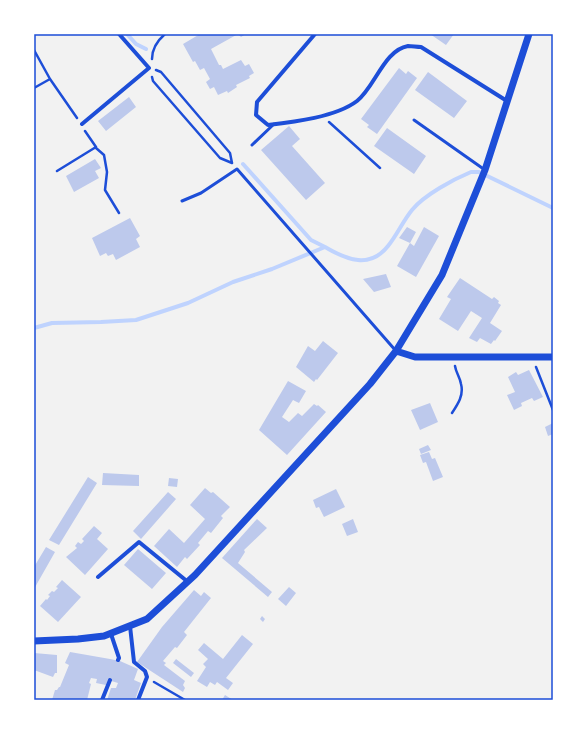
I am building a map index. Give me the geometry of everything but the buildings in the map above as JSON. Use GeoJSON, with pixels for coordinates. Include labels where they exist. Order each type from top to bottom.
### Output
{"type":"FeatureCollection","features":[{"type":"Feature","properties":{"kind":"street"},"geometry":{"type":"LineString","coordinates":[[82,124],[149,68],[119,34]]}},
{"type":"Feature","properties":{"kind":"street"},"geometry":{"type":"LineString","coordinates":[[315,34],[257,102],[256,115],[268,125],[288,123],[339,111],[357,101],[393,54],[408,46],[421,47],[508,102]]}},
{"type":"Feature","properties":{"kind":"street"},"geometry":{"type":"LineString","coordinates":[[34,640],[78,639],[111,634],[147,619],[188,582],[370,384],[396,351],[442,276],[483,173],[508,102],[529,34]]}},
{"type":"Feature","properties":{"kind":"street"},"geometry":{"type":"LineString","coordinates":[[396,351],[415,357],[553,357]]}},
{"type":"Feature","properties":{"kind":"street"},"geometry":{"type":"LineString","coordinates":[[98,577],[139,542],[188,582]]}},
{"type":"Feature","properties":{"kind":"street"},"geometry":{"type":"LineString","coordinates":[[130,626],[134,662],[145,671],[147,677],[138,700]]}},
{"type":"Feature","properties":{"kind":"street"},"geometry":{"type":"LineString","coordinates":[[111,634],[119,658],[118,660]]}},
{"type":"Feature","properties":{"kind":"street"},"geometry":{"type":"LineString","coordinates":[[102,700],[110,680]]}},
{"type":"Feature","properties":{"kind":"lane"},"geometry":{"type":"LineString","coordinates":[[414,120],[483,173]]}},
{"type":"Feature","properties":{"kind":"lane"},"geometry":{"type":"LineString","coordinates":[[252,145],[274,124]]}},
{"type":"Feature","properties":{"kind":"lane"},"geometry":{"type":"LineString","coordinates":[[182,201],[201,193],[237,169],[396,351]]}},
{"type":"Feature","properties":{"kind":"path"},"geometry":{"type":"LineString","coordinates":[[165,34],[156,45],[152,54],[152,65],[149,68],[153,81],[220,158],[232,163],[237,169]]}},
{"type":"Feature","properties":{"kind":"path"},"geometry":{"type":"LineString","coordinates":[[34,50],[50,79],[82,124],[96,148],[104,155],[107,172],[105,190],[119,213]]}},
{"type":"Feature","properties":{"kind":"path"},"geometry":{"type":"LineString","coordinates":[[149,68],[161,72],[230,152],[232,163]]}},
{"type":"Feature","properties":{"kind":"path"},"geometry":{"type":"LineString","coordinates":[[34,88],[50,79]]}},
{"type":"Feature","properties":{"kind":"path"},"geometry":{"type":"LineString","coordinates":[[321,115],[380,168]]}},
{"type":"Feature","properties":{"kind":"path"},"geometry":{"type":"LineString","coordinates":[[57,171],[96,148]]}},
{"type":"Feature","properties":{"kind":"path"},"geometry":{"type":"LineString","coordinates":[[452,413],[461,398],[462,384],[456,374],[454,357]]}},
{"type":"Feature","properties":{"kind":"path"},"geometry":{"type":"LineString","coordinates":[[532,357],[553,410]]}},
{"type":"Feature","properties":{"kind":"path"},"geometry":{"type":"LineString","coordinates":[[147,677],[185,700]]}},
{"type":"Feature","properties":{"kind":"waterway"},"geometry":{"type":"LineString","coordinates":[[127,34],[136,44],[146,49]]}},
{"type":"Feature","properties":{"kind":"waterway"},"geometry":{"type":"LineString","coordinates":[[243,164],[311,240],[325,247]]}},
{"type":"Feature","properties":{"kind":"waterway"},"geometry":{"type":"LineString","coordinates":[[34,328],[52,323],[136,320],[188,303],[233,282],[272,269],[325,247],[342,256],[358,260],[374,258],[388,246],[417,204],[440,188],[471,172],[479,172],[553,208]]}}]}
